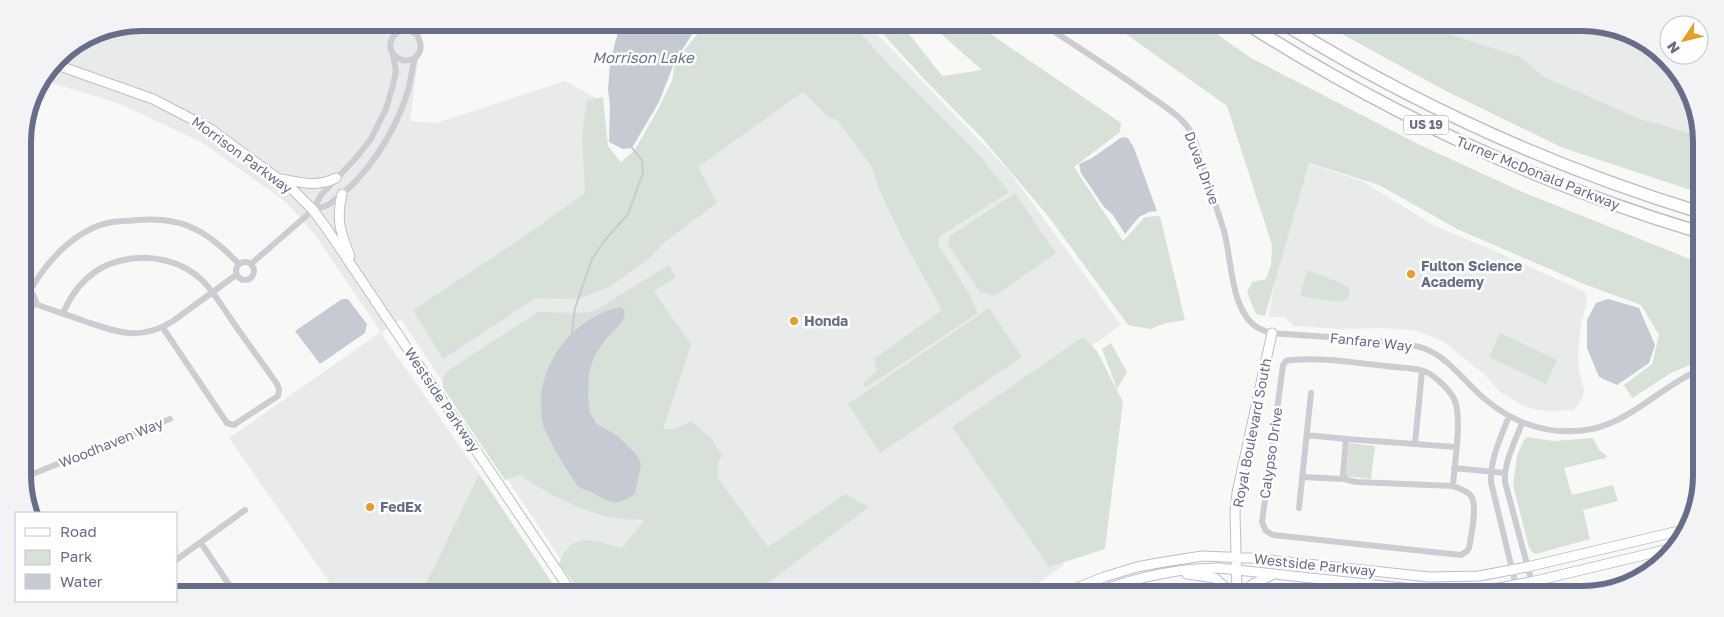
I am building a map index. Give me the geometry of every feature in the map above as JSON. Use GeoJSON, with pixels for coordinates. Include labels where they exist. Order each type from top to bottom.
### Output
{"type":"FeatureCollection","features":[{"type":"Feature","properties":{"kind":"highway","name":"Turner McDonald Parkway"},"geometry":{"type":"LineString","coordinates":[[1258,31],[1303,59],[1368,95],[1469,146],[1575,190],[1693,230]]}},
{"type":"Feature","properties":{"kind":"highway","name":"Turner McDonald Parkway"},"geometry":{"type":"LineString","coordinates":[[1296,31],[1411,96],[1514,144],[1616,184],[1693,210]]}},
{"type":"Feature","properties":{"kind":"main road","name":"Morrison Parkway"},"geometry":{"type":"LineString","coordinates":[[62,66],[124,87],[181,112],[208,128],[279,179],[313,210]]}},
{"type":"Feature","properties":{"kind":"main road"},"geometry":{"type":"LineString","coordinates":[[279,179],[323,184],[336,178]]}},
{"type":"Feature","properties":{"kind":"main road"},"geometry":{"type":"LineString","coordinates":[[342,194],[338,211],[340,232],[356,272]]}},
{"type":"Feature","properties":{"kind":"main road","name":"Westside Parkway"},"geometry":{"type":"LineString","coordinates":[[313,210],[567,586]]}},
{"type":"Feature","properties":{"kind":"main road","name":"Royal Boulevard South"},"geometry":{"type":"LineString","coordinates":[[1237,586],[1238,557],[1235,513],[1237,493],[1272,333]]}},
{"type":"Feature","properties":{"kind":"main road","name":"Westside Parkway"},"geometry":{"type":"LineString","coordinates":[[1082,586],[1104,577],[1158,562],[1202,556],[1238,557],[1429,576],[1479,576],[1527,567],[1677,532]]}},
{"type":"Feature","properties":{"kind":"main road","name":"Westside Parkway"},"geometry":{"type":"LineString","coordinates":[[1524,586],[1532,582],[1662,551]]}},
{"type":"Feature","properties":{"kind":"main road","name":"Westside Parkway"},"geometry":{"type":"LineString","coordinates":[[1117,586],[1167,573],[1203,568],[1219,568],[1386,586]]}},
{"type":"Feature","properties":{"kind":"main road"},"geometry":{"type":"LineString","coordinates":[[1167,573],[1215,578],[1224,586]]}},
{"type":"Feature","properties":{"kind":"main road"},"geometry":{"type":"LineString","coordinates":[[1251,586],[1273,575]]}},
{"type":"Feature","properties":{"kind":"street"},"geometry":{"type":"LineString","coordinates":[[251,264],[313,210],[321,196],[371,139],[386,109],[394,85],[396,71],[390,44],[394,31]]}},
{"type":"Feature","properties":{"kind":"street"},"geometry":{"type":"LineString","coordinates":[[394,35],[402,31]]}},
{"type":"Feature","properties":{"kind":"street"},"geometry":{"type":"LineString","coordinates":[[409,31],[416,34]]}},
{"type":"Feature","properties":{"kind":"street"},"geometry":{"type":"LineString","coordinates":[[313,210],[329,204],[342,194],[364,171],[383,146],[399,114],[408,89],[415,57],[420,49],[419,38],[415,31]]}},
{"type":"Feature","properties":{"kind":"street","name":"Duval Drive"},"geometry":{"type":"LineString","coordinates":[[1054,31],[1127,79],[1179,117],[1188,126],[1193,134],[1229,247],[1237,300],[1243,312],[1254,325],[1259,329],[1272,333]]}},
{"type":"Feature","properties":{"kind":"street"},"geometry":{"type":"LineString","coordinates":[[393,54],[401,60],[411,60],[415,57]]}},
{"type":"Feature","properties":{"kind":"street"},"geometry":{"type":"LineString","coordinates":[[31,286],[62,248],[88,232],[111,222],[153,218],[186,224],[218,244],[239,264]]}},
{"type":"Feature","properties":{"kind":"street"},"geometry":{"type":"LineString","coordinates":[[63,313],[76,290],[92,274],[113,263],[126,259],[153,258],[176,264],[196,275],[212,293],[277,384],[279,392],[275,398],[234,425],[227,423],[163,328]]}},
{"type":"Feature","properties":{"kind":"street"},"geometry":{"type":"LineString","coordinates":[[245,262],[251,264],[254,272],[250,280],[241,280],[236,275],[236,269],[239,264],[245,262]]}},
{"type":"Feature","properties":{"kind":"street"},"geometry":{"type":"LineString","coordinates":[[35,304],[125,334],[145,333],[163,328],[236,275]]}},
{"type":"Feature","properties":{"kind":"street"},"geometry":{"type":"LineString","coordinates":[[31,295],[36,298],[35,304],[31,309]]}},
{"type":"Feature","properties":{"kind":"street","name":"Fanfare Way"},"geometry":{"type":"LineString","coordinates":[[1272,333],[1365,339],[1409,344],[1423,348],[1436,354],[1451,365],[1490,405],[1522,423],[1556,431],[1578,431],[1594,428],[1622,417],[1680,379],[1693,373]]}},
{"type":"Feature","properties":{"kind":"street","name":"Calypso Drive"},"geometry":{"type":"LineString","coordinates":[[1295,359],[1344,362],[1425,371],[1442,384],[1454,399],[1458,417],[1456,447],[1453,486],[1472,496],[1474,505],[1469,548],[1460,555],[1273,535],[1266,531],[1262,522],[1283,365],[1286,361],[1295,359]]}},
{"type":"Feature","properties":{"kind":"street"},"geometry":{"type":"LineString","coordinates":[[1415,444],[1422,370]]}},
{"type":"Feature","properties":{"kind":"street"},"geometry":{"type":"LineString","coordinates":[[1299,508],[1311,393]]}},
{"type":"Feature","properties":{"kind":"street"},"geometry":{"type":"LineString","coordinates":[[1509,416],[1491,473],[1492,490],[1517,586]]}},
{"type":"Feature","properties":{"kind":"street","name":"Woodhaven Way"},"geometry":{"type":"LineString","coordinates":[[31,475],[170,419]]}},
{"type":"Feature","properties":{"kind":"street"},"geometry":{"type":"LineString","coordinates":[[1522,423],[1508,460],[1505,473],[1506,491],[1533,586]]}},
{"type":"Feature","properties":{"kind":"street"},"geometry":{"type":"LineString","coordinates":[[1307,436],[1456,447]]}},
{"type":"Feature","properties":{"kind":"street"},"geometry":{"type":"LineString","coordinates":[[1344,479],[1346,439]]}},
{"type":"Feature","properties":{"kind":"street"},"geometry":{"type":"LineString","coordinates":[[1454,468],[1505,473]]}},
{"type":"Feature","properties":{"kind":"street"},"geometry":{"type":"LineString","coordinates":[[1302,477],[1344,479],[1357,482],[1453,486]]}},
{"type":"Feature","properties":{"kind":"street"},"geometry":{"type":"LineString","coordinates":[[178,559],[245,510]]}},
{"type":"Feature","properties":{"kind":"street"},"geometry":{"type":"LineString","coordinates":[[200,543],[230,586]]}},
{"type":"Feature","properties":{"kind":"shaded area"},"geometry":{"type":"Polygon","coordinates":[[[135,31],[421,31],[410,121],[436,123],[565,81],[600,100],[602,157],[629,165],[713,31],[874,31],[1009,171],[1121,325],[970,431],[1064,565],[1034,586],[578,586],[401,319],[381,333],[479,474],[425,586],[332,586],[229,438],[381,332],[315,235],[286,202],[201,142],[120,104],[49,82],[59,69],[81,50],[113,35],[135,31]]]}},
{"type":"Feature","properties":{"kind":"shaded area"},"geometry":{"type":"Polygon","coordinates":[[[1374,31],[1582,31],[1603,33],[1617,37],[1649,54],[1670,75],[1678,87],[1689,113],[1693,142],[1693,169],[1374,31]]]}},
{"type":"Feature","properties":{"kind":"shaded area","name":"Fulton Science Academy"},"geometry":{"type":"Polygon","coordinates":[[[1309,164],[1362,181],[1433,225],[1585,292],[1587,304],[1581,323],[1578,354],[1579,371],[1584,390],[1582,399],[1574,410],[1548,411],[1533,409],[1520,404],[1499,391],[1486,376],[1444,342],[1418,331],[1381,328],[1342,329],[1294,326],[1285,317],[1268,317],[1280,256],[1309,164]]]}},
{"type":"Feature","properties":{"kind":"green space"},"geometry":{"type":"Polygon","coordinates":[[[700,31],[858,31],[890,66],[979,155],[1009,192],[939,237],[938,244],[969,294],[978,313],[867,387],[862,384],[877,370],[874,359],[942,310],[901,236],[878,187],[872,167],[837,120],[829,118],[803,92],[698,167],[717,203],[663,243],[650,258],[609,287],[578,299],[536,298],[443,359],[413,310],[522,238],[585,193],[582,135],[587,100],[603,97],[608,146],[621,162],[634,151],[672,81],[675,61],[700,31]]]}},
{"type":"Feature","properties":{"kind":"green space"},"geometry":{"type":"Polygon","coordinates":[[[881,31],[907,31],[942,76],[982,70],[938,31],[988,31],[1121,123],[1120,132],[1074,167],[1123,241],[1145,217],[1160,216],[1185,320],[1166,323],[1150,329],[1128,325],[1048,216],[982,138],[881,31]]]}},
{"type":"Feature","properties":{"kind":"green space"},"geometry":{"type":"Polygon","coordinates":[[[1122,31],[1213,31],[1251,58],[1420,145],[1518,190],[1693,260],[1693,364],[1673,372],[1632,398],[1624,385],[1652,364],[1659,335],[1641,305],[1584,284],[1457,229],[1379,185],[1309,163],[1265,316],[1256,314],[1247,292],[1252,282],[1266,279],[1271,265],[1272,245],[1227,106],[1122,31]]]}},
{"type":"Feature","properties":{"kind":"green space"},"geometry":{"type":"Polygon","coordinates":[[[1336,31],[1444,31],[1520,57],[1544,77],[1640,119],[1692,134],[1693,191],[1563,148],[1442,89],[1336,31]]]}},
{"type":"Feature","properties":{"kind":"green space"},"geometry":{"type":"Polygon","coordinates":[[[1015,193],[1056,253],[995,296],[980,292],[948,245],[950,236],[1015,193]]]}},
{"type":"Feature","properties":{"kind":"green space"},"geometry":{"type":"Polygon","coordinates":[[[669,265],[676,277],[654,291],[691,345],[663,429],[676,429],[691,421],[712,439],[722,456],[718,462],[718,478],[768,547],[845,494],[869,507],[764,586],[576,586],[559,564],[570,546],[585,540],[622,548],[645,519],[613,517],[580,508],[520,475],[505,480],[443,388],[443,379],[446,372],[538,312],[578,313],[594,311],[669,265]]]}},
{"type":"Feature","properties":{"kind":"green space"},"geometry":{"type":"Polygon","coordinates":[[[1307,270],[1343,284],[1349,288],[1348,297],[1343,301],[1329,301],[1300,296],[1307,270]]]}},
{"type":"Feature","properties":{"kind":"green space"},"geometry":{"type":"Polygon","coordinates":[[[989,308],[1022,357],[880,453],[848,404],[989,308]]]}},
{"type":"Feature","properties":{"kind":"green space"},"geometry":{"type":"Polygon","coordinates":[[[1500,333],[1557,360],[1546,384],[1489,357],[1500,333]]]}},
{"type":"Feature","properties":{"kind":"green space"},"geometry":{"type":"Polygon","coordinates":[[[1083,337],[1097,351],[1123,402],[1105,549],[1049,567],[952,427],[1083,337]]]}},
{"type":"Feature","properties":{"kind":"green space"},"geometry":{"type":"Polygon","coordinates":[[[1111,343],[1127,372],[1117,389],[1102,349],[1111,343]]]}},
{"type":"Feature","properties":{"kind":"green space"},"geometry":{"type":"Polygon","coordinates":[[[1528,437],[1553,441],[1593,438],[1599,450],[1607,456],[1606,458],[1564,468],[1572,495],[1613,485],[1618,501],[1583,510],[1590,539],[1536,554],[1529,548],[1513,485],[1517,456],[1524,440],[1528,437]]]}},
{"type":"Feature","properties":{"kind":"green space"},"geometry":{"type":"Polygon","coordinates":[[[1349,443],[1375,446],[1371,479],[1346,476],[1349,443]]]}},
{"type":"Feature","properties":{"kind":"green space"},"geometry":{"type":"Polygon","coordinates":[[[479,474],[554,586],[425,586],[479,474]]]}},
{"type":"Feature","properties":{"kind":"water","name":"Morrison Lake"},"geometry":{"type":"Polygon","coordinates":[[[618,31],[694,31],[675,61],[659,102],[632,148],[623,149],[609,142],[610,106],[608,90],[610,62],[618,31]]]}},
{"type":"Feature","properties":{"kind":"water"},"geometry":{"type":"Polygon","coordinates":[[[1122,137],[1128,138],[1134,148],[1157,211],[1149,212],[1139,217],[1125,234],[1081,173],[1079,164],[1092,158],[1122,137]]]}},
{"type":"Feature","properties":{"kind":"water"},"geometry":{"type":"Polygon","coordinates":[[[342,299],[348,299],[367,324],[365,333],[320,364],[295,331],[342,299]]]}},
{"type":"Feature","properties":{"kind":"water"},"geometry":{"type":"Polygon","coordinates":[[[1608,299],[1639,308],[1655,345],[1649,363],[1617,385],[1599,377],[1587,348],[1587,320],[1596,303],[1608,299]]]}},
{"type":"Feature","properties":{"kind":"water"},"geometry":{"type":"Polygon","coordinates":[[[621,307],[625,311],[623,321],[605,340],[594,357],[589,372],[588,398],[590,413],[597,424],[618,436],[637,455],[641,464],[635,494],[622,501],[612,502],[580,488],[576,483],[548,438],[543,424],[541,404],[543,385],[549,367],[558,350],[586,322],[603,313],[621,307]]]}},
{"type":"Feature","properties":{"kind":"waterway"},"geometry":{"type":"LineString","coordinates":[[572,334],[575,308],[592,259],[605,240],[628,214],[643,173],[642,160],[632,148]]}},
{"type":"Feature","properties":{"kind":"place","name":"Fulton Science Academy"},"geometry":{"type":"Point","coordinates":[1411,274]}},
{"type":"Feature","properties":{"kind":"place","name":"Honda"},"geometry":{"type":"Point","coordinates":[794,321]}},
{"type":"Feature","properties":{"kind":"place","name":"FedEx"},"geometry":{"type":"Point","coordinates":[370,507]}}]}
